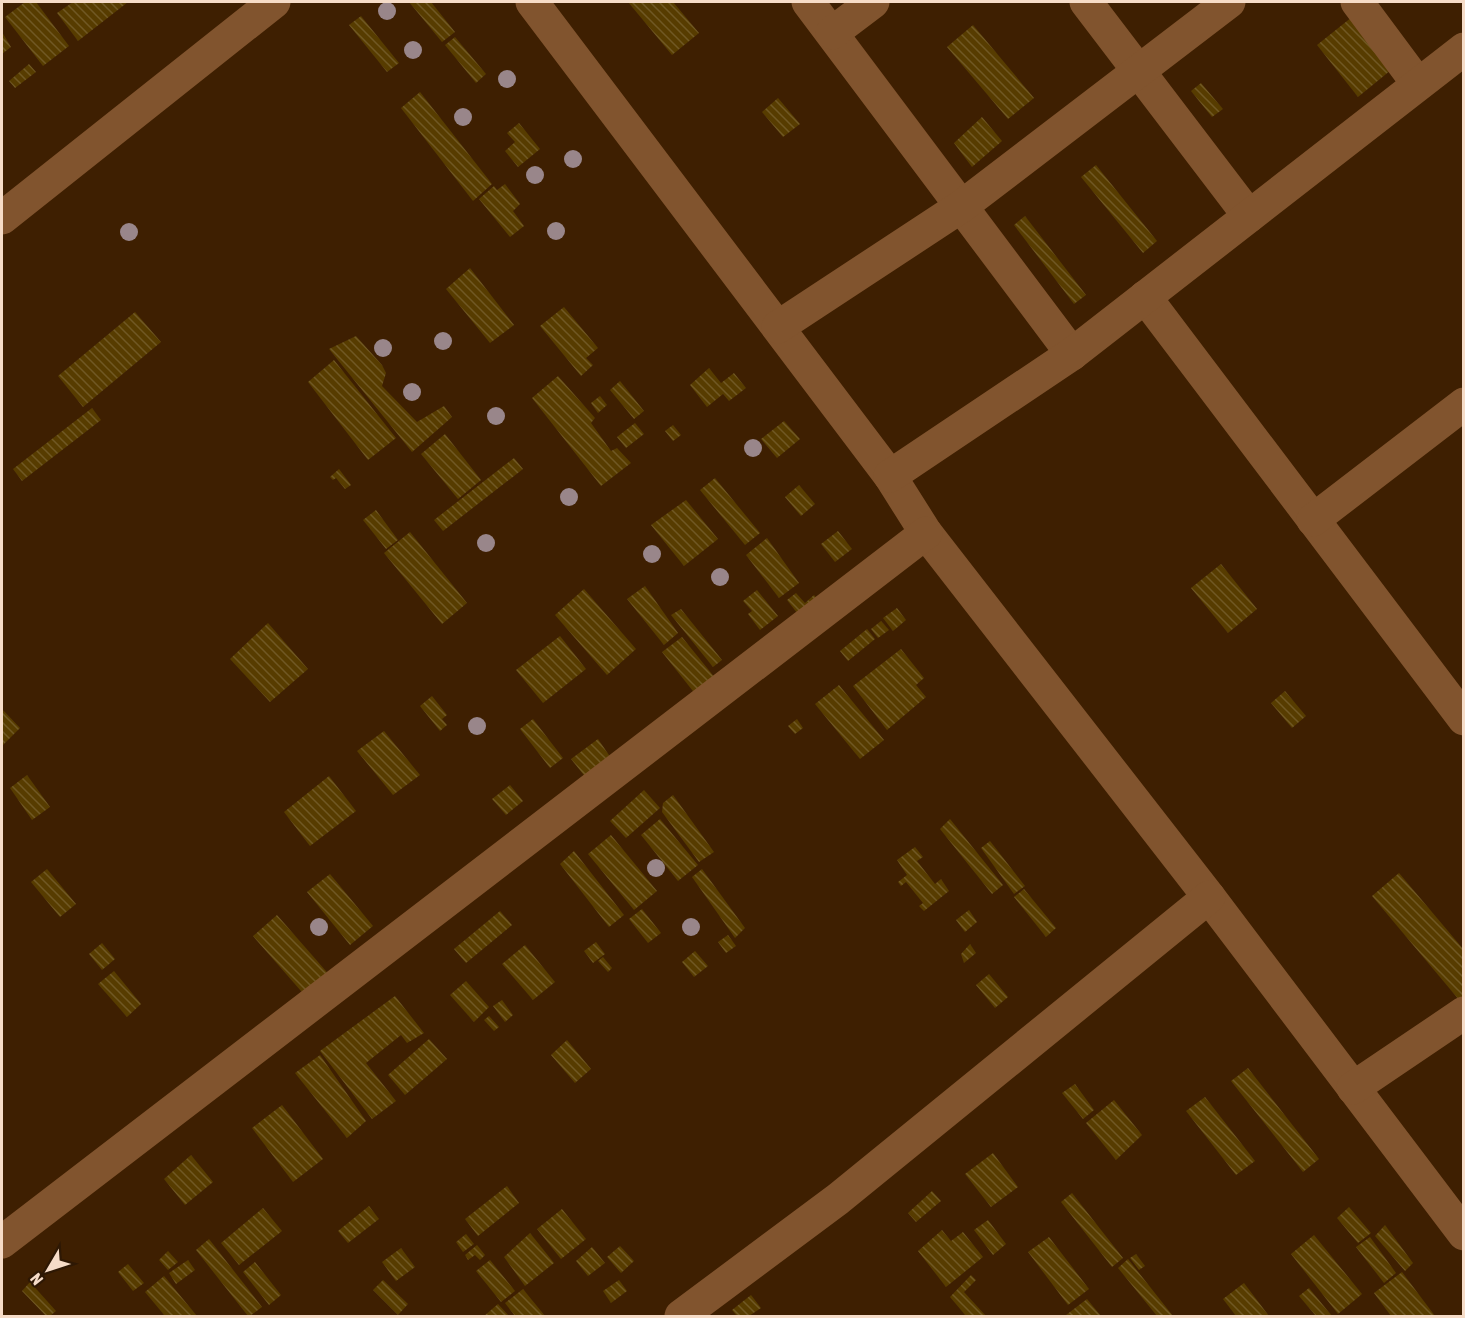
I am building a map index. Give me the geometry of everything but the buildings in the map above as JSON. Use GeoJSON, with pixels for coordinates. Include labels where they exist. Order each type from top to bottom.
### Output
{"type":"FeatureCollection","features":[{"type":"Feature","properties":{"kind":"street"},"geometry":{"type":"LineString","coordinates":[[2,218],[274,2]]}},
{"type":"Feature","properties":{"kind":"street"},"geometry":{"type":"LineString","coordinates":[[532,2],[890,476],[926,533],[1209,897],[1464,1234]]}},
{"type":"Feature","properties":{"kind":"street"},"geometry":{"type":"LineString","coordinates":[[808,2],[1072,354]]}},
{"type":"Feature","properties":{"kind":"street"},"geometry":{"type":"LineString","coordinates":[[832,33],[873,2]]}},
{"type":"Feature","properties":{"kind":"street"},"geometry":{"type":"LineString","coordinates":[[1086,2],[1249,216]]}},
{"type":"Feature","properties":{"kind":"street"},"geometry":{"type":"LineString","coordinates":[[778,327],[962,206],[1229,2]]}},
{"type":"Feature","properties":{"kind":"street"},"geometry":{"type":"LineString","coordinates":[[1357,2],[1418,84]]}},
{"type":"Feature","properties":{"kind":"street"},"geometry":{"type":"LineString","coordinates":[[890,476],[1072,354],[1463,50]]}},
{"type":"Feature","properties":{"kind":"street"},"geometry":{"type":"LineString","coordinates":[[1145,297],[1464,720]]}},
{"type":"Feature","properties":{"kind":"street"},"geometry":{"type":"LineString","coordinates":[[1313,520],[1464,404]]}},
{"type":"Feature","properties":{"kind":"street"},"geometry":{"type":"LineString","coordinates":[[2,1242],[926,533]]}},
{"type":"Feature","properties":{"kind":"street"},"geometry":{"type":"LineString","coordinates":[[681,1317],[838,1199],[1209,897]]}},
{"type":"Feature","properties":{"kind":"street"},"geometry":{"type":"LineString","coordinates":[[1353,1088],[1464,1013]]}}]}
